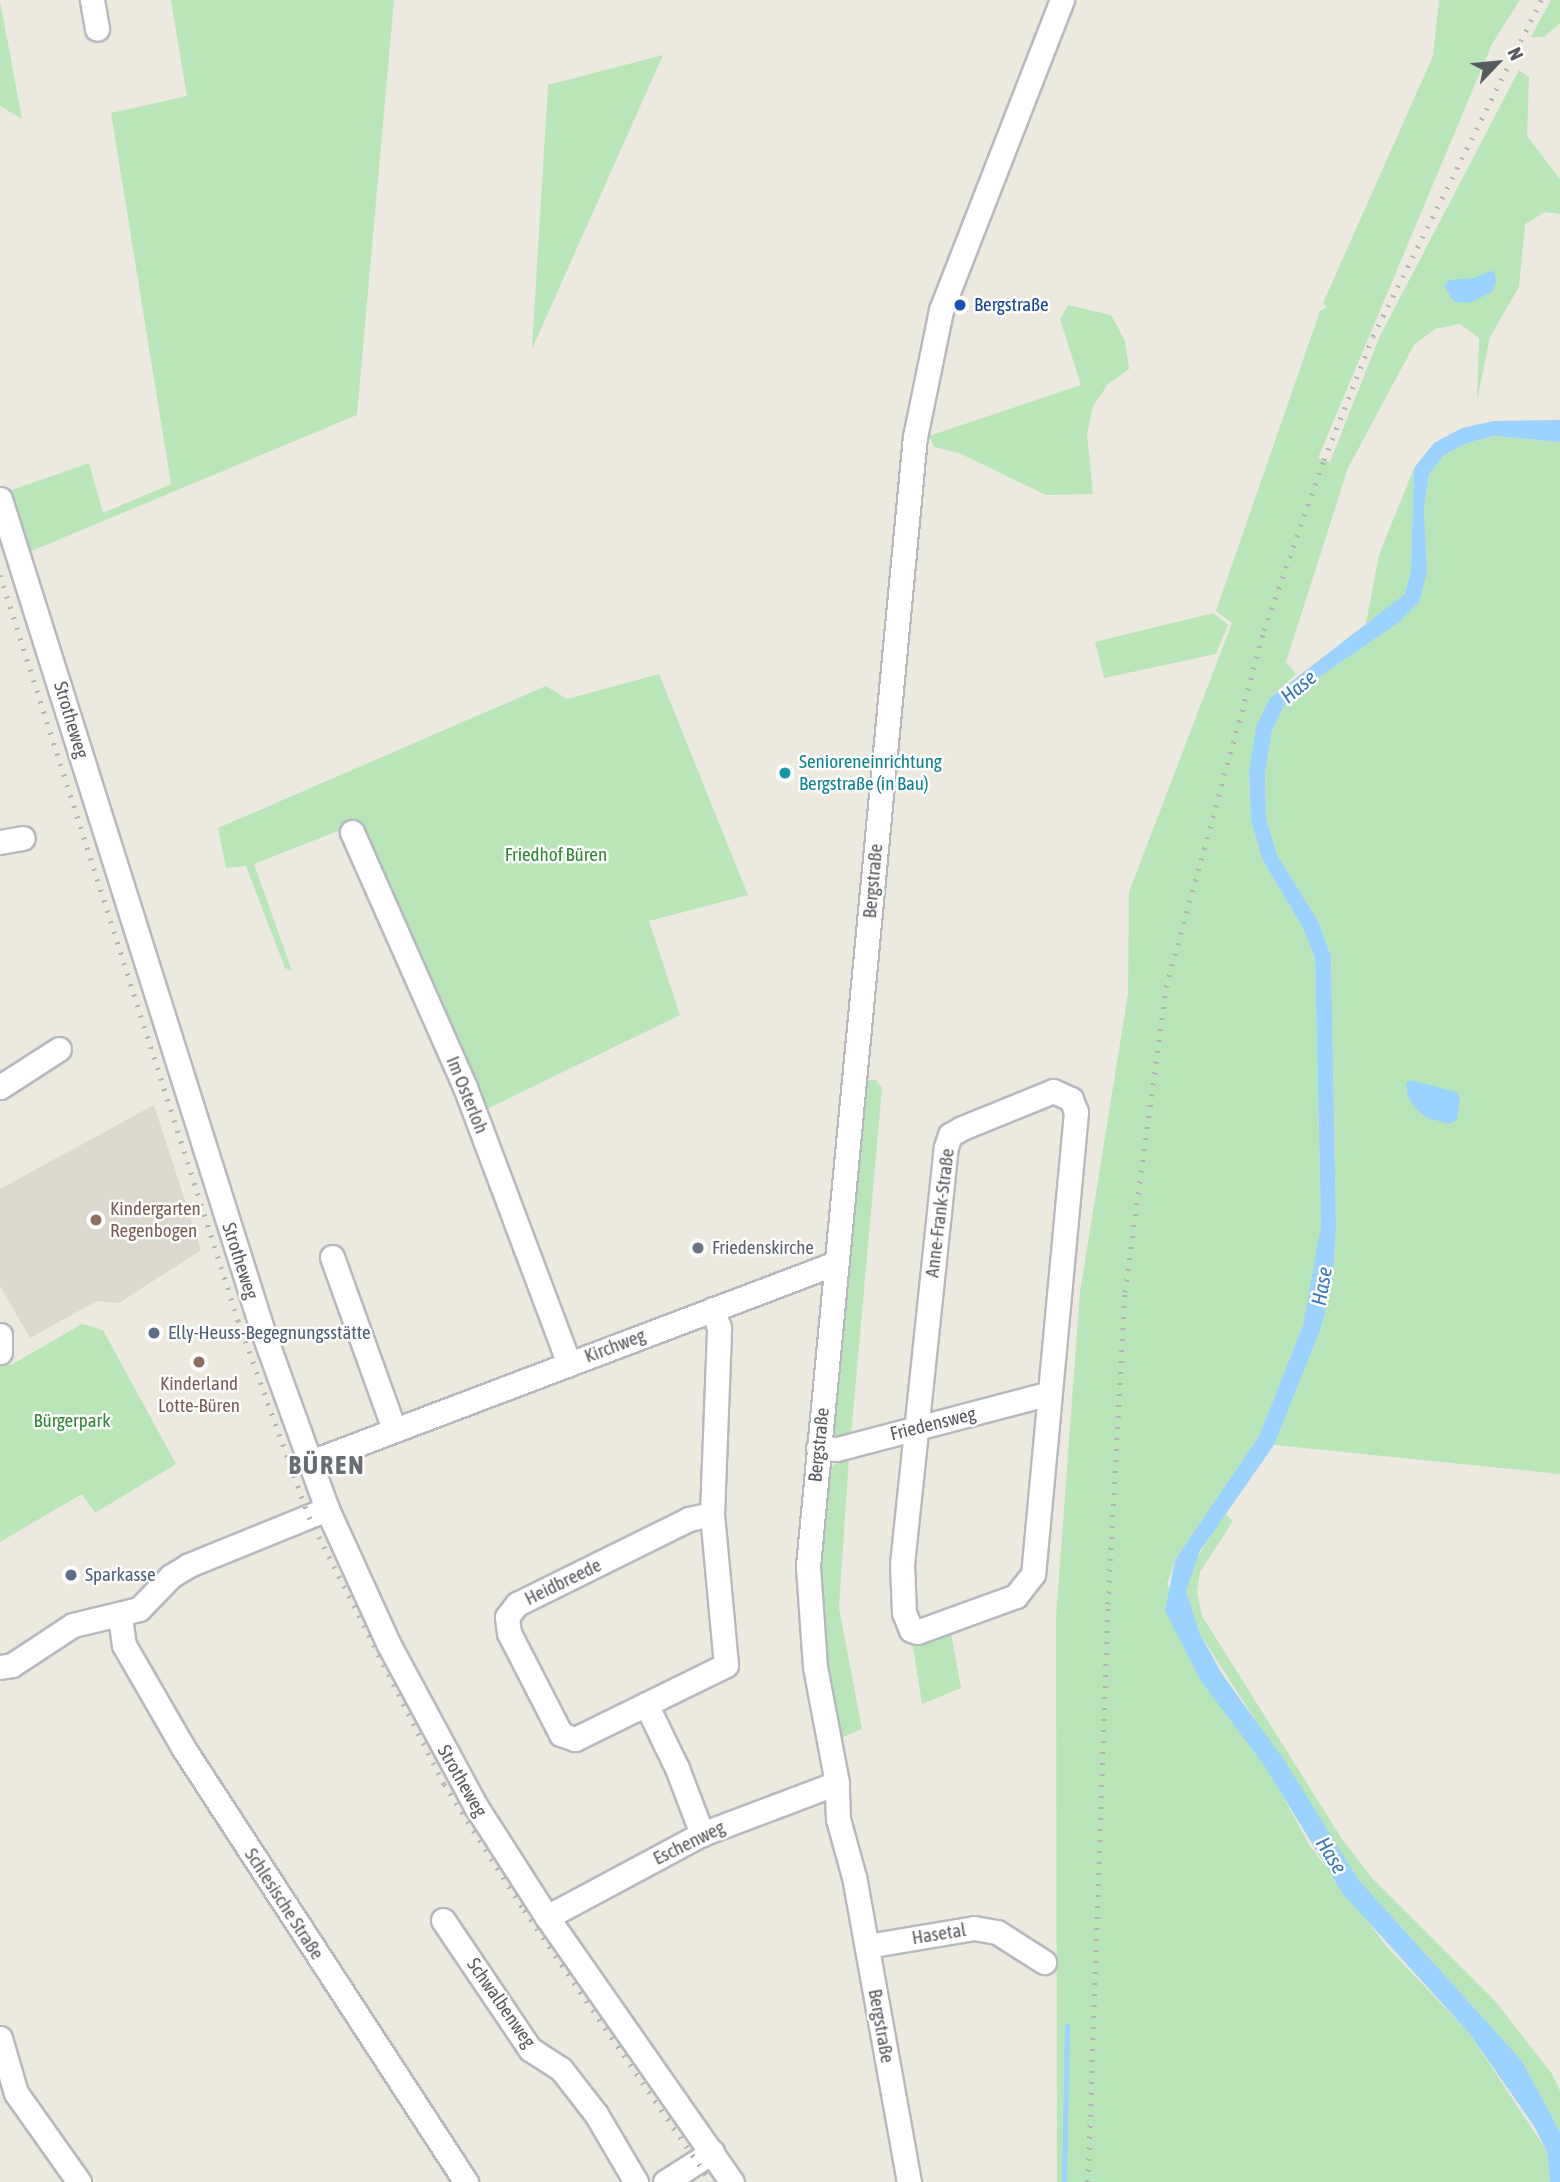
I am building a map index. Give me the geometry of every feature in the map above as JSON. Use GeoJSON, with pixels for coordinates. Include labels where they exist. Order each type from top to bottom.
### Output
{"type":"FeatureCollection","features":[{"type":"Feature","properties":{"kind":"street"},"geometry":{"type":"LineString","coordinates":[[92,0],[97,29]]}},
{"type":"Feature","properties":{"kind":"street","name":"Bergstraße"},"geometry":{"type":"LineString","coordinates":[[909,2182],[853,1870],[843,1846],[837,1783],[809,1615],[808,1566],[915,437],[940,310],[1062,0]]}},
{"type":"Feature","properties":{"kind":"street","name":"Strotheweg"},"geometry":{"type":"LineString","coordinates":[[0,499],[227,1222],[308,1463],[327,1509],[420,1707],[475,1805],[547,1917],[732,2182]]}},
{"type":"Feature","properties":{"kind":"street","name":"Im Osterloh"},"geometry":{"type":"LineString","coordinates":[[352,832],[465,1087],[569,1364]]}},
{"type":"Feature","properties":{"kind":"street"},"geometry":{"type":"LineString","coordinates":[[0,1087],[59,1049]]}},
{"type":"Feature","properties":{"kind":"street","name":"Anne-Frank-Straße"},"geometry":{"type":"LineString","coordinates":[[917,1427],[946,1147],[950,1135],[1052,1091],[1071,1099],[1076,1112],[1047,1394]]}},
{"type":"Feature","properties":{"kind":"street"},"geometry":{"type":"LineString","coordinates":[[332,1256],[394,1429]]}},
{"type":"Feature","properties":{"kind":"street","name":"Kirchweg"},"geometry":{"type":"LineString","coordinates":[[308,1463],[836,1263]]}},
{"type":"Feature","properties":{"kind":"street","name":"Heidbreede"},"geometry":{"type":"LineString","coordinates":[[712,1514],[689,1519],[517,1604],[507,1617],[509,1633],[561,1734],[575,1739],[726,1665],[712,1514],[719,1328],[713,1309]]}},
{"type":"Feature","properties":{"kind":"street"},"geometry":{"type":"LineString","coordinates":[[0,1335],[0,1352]]}},
{"type":"Feature","properties":{"kind":"street"},"geometry":{"type":"LineString","coordinates":[[917,1427],[901,1586],[904,1613],[911,1630],[917,1632],[1016,1597],[1027,1587],[1033,1574],[1047,1394]]}},
{"type":"Feature","properties":{"kind":"street","name":"Friedensweg"},"geometry":{"type":"LineString","coordinates":[[818,1448],[838,1448],[1047,1394]]}},
{"type":"Feature","properties":{"kind":"street"},"geometry":{"type":"LineString","coordinates":[[0,1667],[12,1665],[74,1625],[95,1617],[120,1617],[139,1609],[189,1565],[327,1509]]}},
{"type":"Feature","properties":{"kind":"street","name":"Schlesische Straße"},"geometry":{"type":"LineString","coordinates":[[120,1617],[124,1645],[184,1749],[466,2182]]}},
{"type":"Feature","properties":{"kind":"street"},"geometry":{"type":"LineString","coordinates":[[646,1704],[677,1768],[702,1835]]}},
{"type":"Feature","properties":{"kind":"street","name":"Eschenweg"},"geometry":{"type":"LineString","coordinates":[[547,1917],[702,1835],[837,1783]]}},
{"type":"Feature","properties":{"kind":"street","name":"Schwalbenweg"},"geometry":{"type":"LineString","coordinates":[[443,1920],[530,2049],[561,2069],[596,2114],[636,2182]]}},
{"type":"Feature","properties":{"kind":"street","name":"Hasetal"},"geometry":{"type":"LineString","coordinates":[[867,1946],[974,1928],[997,1933],[1044,1962]]}},
{"type":"Feature","properties":{"kind":"street"},"geometry":{"type":"LineString","coordinates":[[0,2038],[16,2093],[79,2182]]}},
{"type":"Feature","properties":{"kind":"street"},"geometry":{"type":"LineString","coordinates":[[665,2182],[712,2152]]}},
{"type":"Feature","properties":{"kind":"shaded area","name":"Kindergarten Regenbogen"},"geometry":{"type":"Polygon","coordinates":[[[154,1105],[201,1250],[119,1303],[97,1301],[30,1338],[0,1286],[0,1189],[154,1105]]]}},
{"type":"Feature","properties":{"kind":"green space"},"geometry":{"type":"Polygon","coordinates":[[[171,0],[394,0],[357,415],[29,552],[9,491],[89,463],[103,513],[171,484],[111,113],[187,96],[171,0]]]}},
{"type":"Feature","properties":{"kind":"green space"},"geometry":{"type":"Polygon","coordinates":[[[1439,0],[1520,0],[1492,44],[1318,458],[1330,462],[1379,338],[1519,70],[1529,77],[1527,136],[1560,179],[1560,214],[1545,212],[1525,224],[1519,287],[1490,337],[1477,401],[1479,338],[1460,324],[1435,329],[1414,345],[1348,468],[1286,662],[1296,674],[1270,698],[1249,772],[1251,820],[1262,859],[1303,928],[1315,958],[1321,1226],[1315,1279],[1303,1325],[1259,1436],[1175,1560],[1167,1584],[1310,1846],[1388,1948],[1469,2033],[1547,2151],[1550,2182],[1057,2182],[1056,1617],[1080,1292],[1128,994],[1129,892],[1232,623],[1216,611],[1320,311],[1327,307],[1323,303],[1433,56],[1439,0]]]}},
{"type":"Feature","properties":{"kind":"green space"},"geometry":{"type":"Polygon","coordinates":[[[1551,0],[1560,0],[1560,23],[1544,37],[1531,37],[1551,0]]]}},
{"type":"Feature","properties":{"kind":"green space"},"geometry":{"type":"Polygon","coordinates":[[[0,1],[22,119],[0,106],[0,1]]]}},
{"type":"Feature","properties":{"kind":"green space"},"geometry":{"type":"Polygon","coordinates":[[[663,55],[532,349],[548,85],[663,55]]]}},
{"type":"Feature","properties":{"kind":"green space"},"geometry":{"type":"Polygon","coordinates":[[[1068,305],[1111,315],[1125,341],[1129,369],[1108,384],[1093,406],[1087,434],[1093,494],[1046,495],[959,453],[934,447],[929,436],[1081,385],[1060,319],[1068,305]]]}},
{"type":"Feature","properties":{"kind":"green space"},"geometry":{"type":"Polygon","coordinates":[[[1495,436],[1560,442],[1560,1474],[1274,1445],[1321,1328],[1333,1281],[1336,1227],[1331,956],[1318,921],[1277,855],[1266,818],[1265,773],[1272,731],[1283,707],[1306,686],[1398,623],[1427,572],[1424,508],[1429,474],[1444,455],[1467,443],[1495,436]]]}},
{"type":"Feature","properties":{"kind":"green space"},"geometry":{"type":"Polygon","coordinates":[[[1414,468],[1411,570],[1405,594],[1365,628],[1379,555],[1414,468]]]}},
{"type":"Feature","properties":{"kind":"green space"},"geometry":{"type":"Polygon","coordinates":[[[1213,613],[1228,625],[1216,654],[1104,678],[1095,642],[1213,613]]]}},
{"type":"Feature","properties":{"kind":"green space","name":"Friedhof Büren"},"geometry":{"type":"Polygon","coordinates":[[[659,674],[748,895],[649,921],[680,1015],[485,1110],[361,822],[254,864],[292,971],[285,968],[246,866],[226,868],[218,828],[546,686],[567,699],[659,674]]]}},
{"type":"Feature","properties":{"kind":"green space"},"geometry":{"type":"Polygon","coordinates":[[[861,1080],[876,1080],[882,1088],[851,1436],[838,1438],[831,1433],[861,1080]]]}},
{"type":"Feature","properties":{"kind":"green space","name":"Bürgerpark"},"geometry":{"type":"Polygon","coordinates":[[[82,1324],[103,1330],[176,1464],[95,1513],[82,1494],[0,1542],[0,1364],[11,1365],[82,1324]]]}},
{"type":"Feature","properties":{"kind":"green space"},"geometry":{"type":"Polygon","coordinates":[[[849,1456],[839,1608],[862,1729],[836,1740],[817,1615],[823,1471],[849,1456]]]}},
{"type":"Feature","properties":{"kind":"green space"},"geometry":{"type":"Polygon","coordinates":[[[1224,1513],[1233,1521],[1200,1572],[1197,1591],[1202,1616],[1342,1839],[1373,1879],[1496,2002],[1552,2074],[1560,2091],[1560,2132],[1522,2061],[1358,1879],[1200,1634],[1186,1591],[1191,1569],[1224,1513]]]}},
{"type":"Feature","properties":{"kind":"green space"},"geometry":{"type":"Polygon","coordinates":[[[950,1627],[961,1688],[922,1704],[912,1641],[950,1627]]]}},
{"type":"Feature","properties":{"kind":"water"},"geometry":{"type":"Polygon","coordinates":[[[1489,271],[1494,272],[1496,281],[1492,292],[1469,303],[1454,302],[1444,286],[1449,280],[1475,278],[1489,271]]]}},
{"type":"Feature","properties":{"kind":"water","name":"Hase"},"geometry":{"type":"Polygon","coordinates":[[[1560,420],[1560,442],[1495,436],[1467,443],[1444,455],[1429,474],[1424,508],[1427,572],[1419,602],[1398,623],[1306,686],[1283,707],[1272,731],[1265,773],[1266,818],[1277,855],[1318,921],[1331,956],[1336,1227],[1333,1281],[1321,1328],[1274,1445],[1200,1551],[1186,1591],[1200,1634],[1222,1674],[1286,1763],[1358,1879],[1522,2061],[1560,2132],[1560,2182],[1550,2182],[1547,2151],[1534,2126],[1469,2033],[1343,1894],[1264,1765],[1201,1681],[1165,1611],[1175,1560],[1259,1436],[1303,1325],[1321,1226],[1315,958],[1303,928],[1262,859],[1251,820],[1249,772],[1256,727],[1270,698],[1405,594],[1411,570],[1414,468],[1434,443],[1462,428],[1494,421],[1560,420]]]}},
{"type":"Feature","properties":{"kind":"water"},"geometry":{"type":"Polygon","coordinates":[[[1411,1080],[1456,1092],[1460,1097],[1457,1119],[1450,1124],[1427,1118],[1416,1109],[1408,1098],[1406,1083],[1411,1080]]]}},
{"type":"Feature","properties":{"kind":"waterway"},"geometry":{"type":"LineString","coordinates":[[1064,2182],[1067,2026]]}},
{"type":"Feature","properties":{"kind":"railway"},"geometry":{"type":"LineString","coordinates":[[1088,2182],[1108,1604],[1125,1292],[1166,987],[1264,630],[1324,460],[1373,336],[1541,0]]}},
{"type":"Feature","properties":{"kind":"railway"},"geometry":{"type":"LineString","coordinates":[[0,575],[238,1320],[309,1517],[444,1784],[524,1910],[711,2182]]}},
{"type":"Feature","properties":{"kind":"place","name":"Bergstraße"},"geometry":{"type":"Point","coordinates":[960,305]}},
{"type":"Feature","properties":{"kind":"place","name":"Senioreneinrichtung Bergstraße (in Bau)"},"geometry":{"type":"Point","coordinates":[785,773]}},
{"type":"Feature","properties":{"kind":"place","name":"Kindergarten Regenbogen"},"geometry":{"type":"Point","coordinates":[96,1220]}},
{"type":"Feature","properties":{"kind":"place","name":"Friedenskirche"},"geometry":{"type":"Point","coordinates":[698,1248]}},
{"type":"Feature","properties":{"kind":"place","name":"Elly-Heuss-Begegnungsstätte"},"geometry":{"type":"Point","coordinates":[154,1333]}},
{"type":"Feature","properties":{"kind":"place","name":"Kinderland Lotte-Büren"},"geometry":{"type":"Point","coordinates":[199,1362]}},
{"type":"Feature","properties":{"kind":"place","name":"Sparkasse"},"geometry":{"type":"Point","coordinates":[71,1575]}},
{"type":"Feature","properties":{"kind":"district","name":"BÜREN"},"geometry":{"type":"Point","coordinates":[327,1466]}}]}
